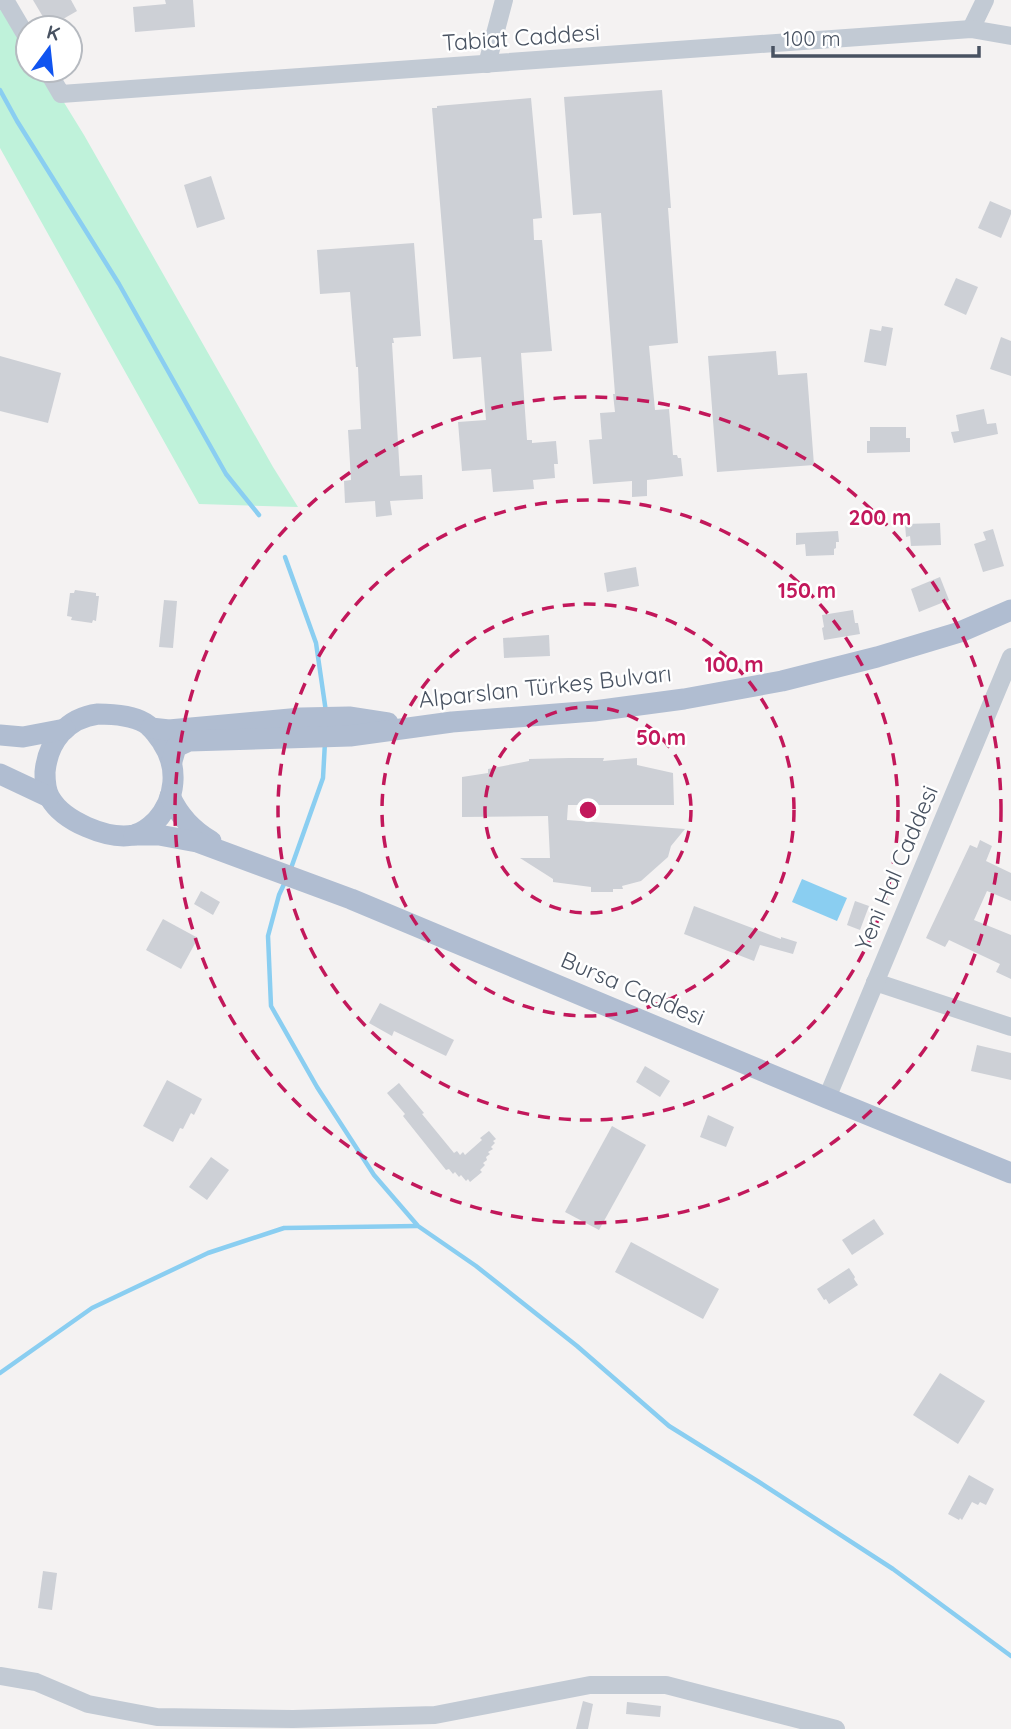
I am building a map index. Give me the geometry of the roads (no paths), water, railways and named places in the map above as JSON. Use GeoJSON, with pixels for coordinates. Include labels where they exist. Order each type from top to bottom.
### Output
{"type":"FeatureCollection","features":[{"type":"Feature","properties":{"kind":"main road","name":"Alparslan Türkeş Bulvarı"},"geometry":{"type":"LineString","coordinates":[[151,728],[407,727],[594,711],[684,699],[782,681],[877,657],[960,632],[1011,610]]}},
{"type":"Feature","properties":{"kind":"main road"},"geometry":{"type":"LineString","coordinates":[[0,774],[49,797],[70,818],[90,829],[113,835],[134,835],[149,828],[163,813],[170,796],[172,761],[167,749],[144,722],[110,714],[87,716],[65,729],[47,755],[45,776],[49,797]]}},
{"type":"Feature","properties":{"kind":"main road","name":"Alparslan Türkeş Bulvarı"},"geometry":{"type":"LineString","coordinates":[[172,761],[176,747],[189,741],[303,728]]}},
{"type":"Feature","properties":{"kind":"main road"},"geometry":{"type":"LineString","coordinates":[[0,735],[23,737],[65,729]]}},
{"type":"Feature","properties":{"kind":"main road","name":"Bursa Caddesi"},"geometry":{"type":"LineString","coordinates":[[170,796],[185,821],[199,833],[234,854]]}},
{"type":"Feature","properties":{"kind":"main road","name":"Bursa Caddesi"},"geometry":{"type":"LineString","coordinates":[[134,835],[177,837],[270,867],[1011,1173]]}},
{"type":"Feature","properties":{"kind":"street"},"geometry":{"type":"LineString","coordinates":[[5,0],[14,15]]}},
{"type":"Feature","properties":{"kind":"street"},"geometry":{"type":"LineString","coordinates":[[487,64],[504,0]]}},
{"type":"Feature","properties":{"kind":"street"},"geometry":{"type":"LineString","coordinates":[[971,29],[985,0]]}},
{"type":"Feature","properties":{"kind":"street","name":"Tabiat Caddesi"},"geometry":{"type":"LineString","coordinates":[[55,84],[61,94],[971,29],[1011,36]]}},
{"type":"Feature","properties":{"kind":"street","name":"Yeni Hal Caddesi"},"geometry":{"type":"LineString","coordinates":[[827,1098],[1011,657]]}},
{"type":"Feature","properties":{"kind":"street"},"geometry":{"type":"LineString","coordinates":[[875,982],[1011,1027]]}},
{"type":"Feature","properties":{"kind":"street"},"geometry":{"type":"LineString","coordinates":[[0,1676],[36,1682],[88,1704],[157,1717],[293,1719],[435,1715],[590,1685],[666,1685],[836,1729]]}},
{"type":"Feature","properties":{"kind":"water"},"geometry":{"type":"Polygon","coordinates":[[[802,879],[847,898],[837,921],[792,902],[802,879]]]}},
{"type":"Feature","properties":{"kind":"waterway"},"geometry":{"type":"LineString","coordinates":[[0,90],[119,284],[226,474],[259,515]]}},
{"type":"Feature","properties":{"kind":"waterway"},"geometry":{"type":"LineString","coordinates":[[285,557],[316,643],[326,712]]}},
{"type":"Feature","properties":{"kind":"waterway"},"geometry":{"type":"LineString","coordinates":[[290,871],[323,778],[325,742]]}},
{"type":"Feature","properties":{"kind":"waterway"},"geometry":{"type":"LineString","coordinates":[[285,882],[268,936],[271,1006],[317,1087],[374,1175],[418,1226],[476,1266],[577,1346],[669,1426],[893,1569],[1011,1656]]}},
{"type":"Feature","properties":{"kind":"waterway"},"geometry":{"type":"LineString","coordinates":[[0,1373],[92,1308],[208,1253],[284,1228],[417,1226]]}}]}
